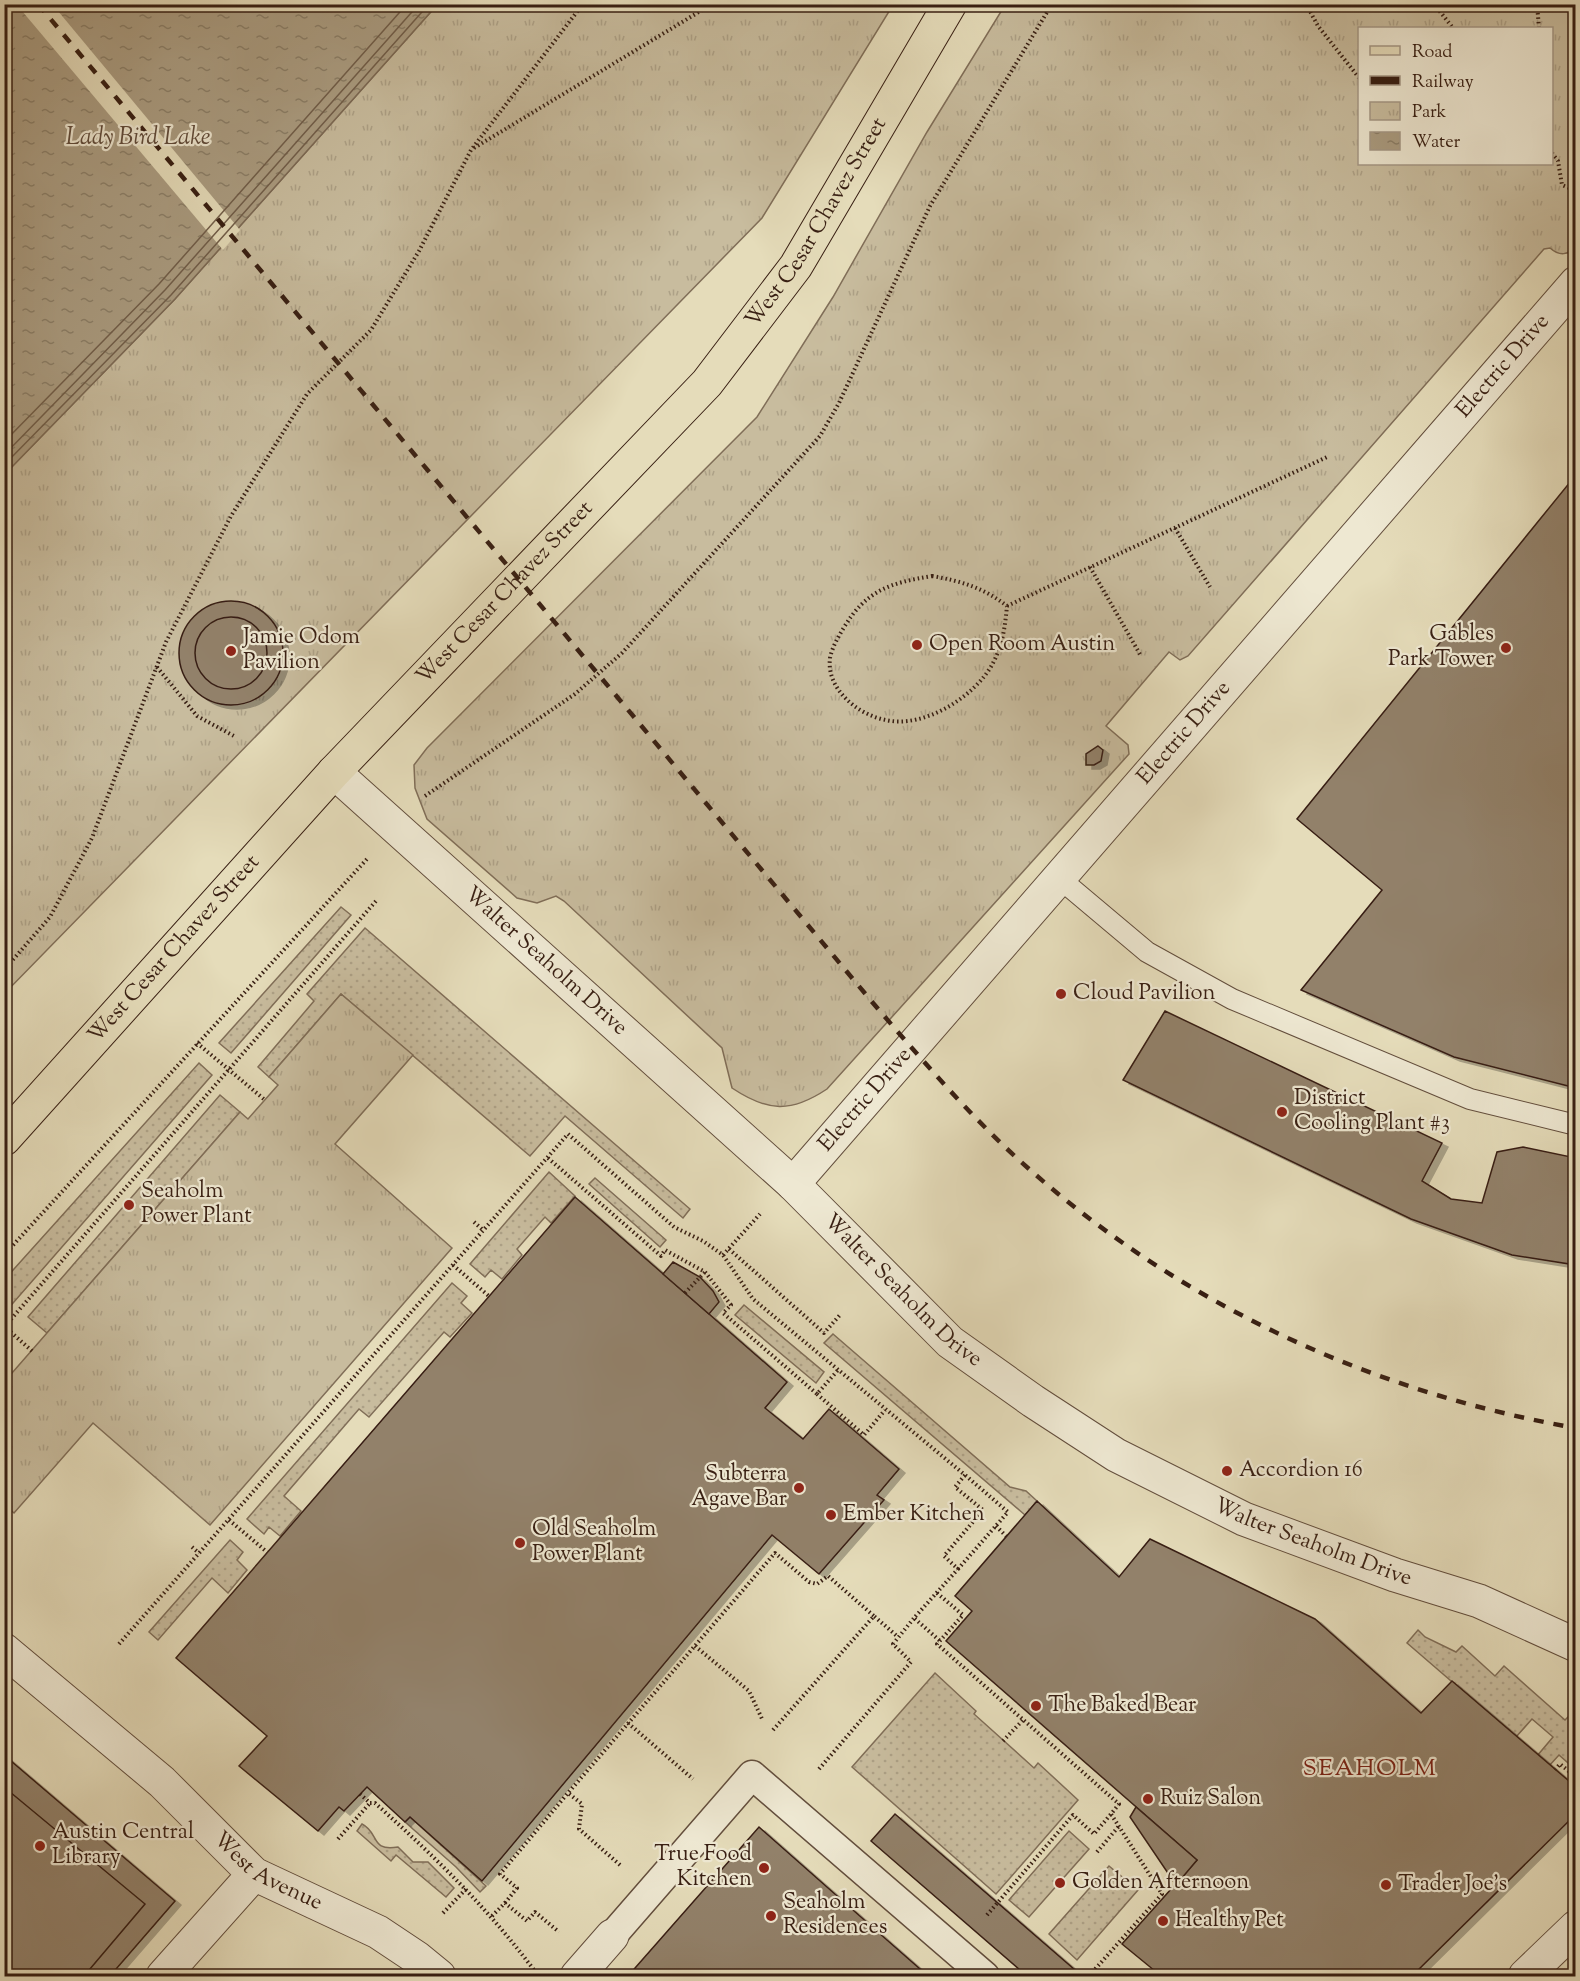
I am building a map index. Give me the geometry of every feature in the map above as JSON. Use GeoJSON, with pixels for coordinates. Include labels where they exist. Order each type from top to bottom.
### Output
{"type":"FeatureCollection","features":[{"type":"Feature","properties":{"kind":"main road","name":"West Cesar Chavez Street"},"geometry":{"type":"LineString","coordinates":[[4,1139],[334,772],[707,383],[796,266],[950,4]]}},
{"type":"Feature","properties":{"kind":"street","name":"Electric Drive"},"geometry":{"type":"LineString","coordinates":[[793,1184],[1575,283]]}},
{"type":"Feature","properties":{"kind":"street","name":"Walter Seaholm Drive"},"geometry":{"type":"LineString","coordinates":[[334,772],[793,1184],[950,1342],[1116,1455],[1244,1519],[1395,1575],[1479,1601],[1575,1645]]}},
{"type":"Feature","properties":{"kind":"street","name":"West Avenue"},"geometry":{"type":"LineString","coordinates":[[4,1650],[162,1782],[254,1874],[378,1932],[417,1958],[439,1977]]}},
{"type":"Feature","properties":{"kind":"street"},"geometry":{"type":"LineString","coordinates":[[577,1977],[752,1775],[985,1977]]}},
{"type":"Feature","properties":{"kind":"street"},"geometry":{"type":"LineString","coordinates":[[163,1977],[254,1874]]}},
{"type":"Feature","properties":{"kind":"street"},"geometry":{"type":"LineString","coordinates":[[1525,1977],[1575,1927]]}},
{"type":"Feature","properties":{"kind":"lane"},"geometry":{"type":"LineString","coordinates":[[1059,878],[1147,951],[1232,999],[1470,1099],[1575,1125]]}},
{"type":"Feature","properties":{"kind":"path"},"geometry":{"type":"LineString","coordinates":[[4,970],[50,917],[92,838],[166,642],[231,516],[307,394],[371,330],[419,251],[471,150],[583,4]]}},
{"type":"Feature","properties":{"kind":"path"},"geometry":{"type":"LineString","coordinates":[[471,150],[712,4]]}},
{"type":"Feature","properties":{"kind":"path"},"geometry":{"type":"LineString","coordinates":[[423,798],[574,694],[622,653],[820,436],[838,403],[930,206],[1052,4]]}},
{"type":"Feature","properties":{"kind":"path"},"geometry":{"type":"LineString","coordinates":[[1306,4],[1318,26],[1358,78]]}},
{"type":"Feature","properties":{"kind":"path"},"geometry":{"type":"LineString","coordinates":[[1434,4],[1452,27]]}},
{"type":"Feature","properties":{"kind":"path"},"geometry":{"type":"LineString","coordinates":[[1537,4],[1539,27]]}},
{"type":"Feature","properties":{"kind":"path"},"geometry":{"type":"LineString","coordinates":[[1553,155],[1558,161],[1562,185],[1575,191]]}},
{"type":"Feature","properties":{"kind":"path"},"geometry":{"type":"LineString","coordinates":[[1007,606],[1327,457]]}},
{"type":"Feature","properties":{"kind":"path"},"geometry":{"type":"LineString","coordinates":[[1175,528],[1210,587]]}},
{"type":"Feature","properties":{"kind":"path"},"geometry":{"type":"LineString","coordinates":[[1090,567],[1141,656]]}},
{"type":"Feature","properties":{"kind":"path"},"geometry":{"type":"LineString","coordinates":[[933,576],[965,582],[990,592],[1007,606],[1003,639],[992,664],[969,693],[942,709],[914,719],[887,721],[864,712],[842,696],[833,680],[830,658],[838,637],[855,608],[875,591],[905,580],[933,576]]}},
{"type":"Feature","properties":{"kind":"path"},"geometry":{"type":"LineString","coordinates":[[156,667],[197,716],[234,736]]}},
{"type":"Feature","properties":{"kind":"path"},"geometry":{"type":"LineString","coordinates":[[4,1255],[374,850]]}},
{"type":"Feature","properties":{"kind":"path"},"geometry":{"type":"LineString","coordinates":[[32,1351],[5,1326],[376,901]]}},
{"type":"Feature","properties":{"kind":"path"},"geometry":{"type":"LineString","coordinates":[[196,1043],[265,1100]]}},
{"type":"Feature","properties":{"kind":"path"},"geometry":{"type":"LineString","coordinates":[[119,1644],[568,1134],[674,1227],[703,1241],[723,1255],[753,1299],[1008,1512],[898,1637],[894,1646],[911,1662],[819,1769]]}},
{"type":"Feature","properties":{"kind":"path"},"geometry":{"type":"LineString","coordinates":[[548,1158],[661,1256],[665,1250],[705,1272],[731,1305],[723,1313],[864,1435],[885,1410]]}},
{"type":"Feature","properties":{"kind":"path"},"geometry":{"type":"LineString","coordinates":[[723,1255],[760,1214]]}},
{"type":"Feature","properties":{"kind":"path"},"geometry":{"type":"LineString","coordinates":[[474,1222],[484,1231]]}},
{"type":"Feature","properties":{"kind":"path"},"geometry":{"type":"LineString","coordinates":[[729,1249],[824,1333],[840,1315]]}},
{"type":"Feature","properties":{"kind":"path"},"geometry":{"type":"LineString","coordinates":[[453,1265],[490,1297]]}},
{"type":"Feature","properties":{"kind":"path"},"geometry":{"type":"LineString","coordinates":[[685,1293],[705,1272]]}},
{"type":"Feature","properties":{"kind":"path"},"geometry":{"type":"LineString","coordinates":[[817,1395],[838,1370]]}},
{"type":"Feature","properties":{"kind":"path"},"geometry":{"type":"LineString","coordinates":[[958,1569],[944,1556],[983,1510],[955,1487],[965,1475]]}},
{"type":"Feature","properties":{"kind":"path"},"geometry":{"type":"LineString","coordinates":[[229,1520],[267,1552]]}},
{"type":"Feature","properties":{"kind":"path"},"geometry":{"type":"LineString","coordinates":[[996,1527],[1007,1537]]}},
{"type":"Feature","properties":{"kind":"path"},"geometry":{"type":"LineString","coordinates":[[192,1547],[199,1553]]}},
{"type":"Feature","properties":{"kind":"path"},"geometry":{"type":"LineString","coordinates":[[492,1916],[517,1888],[500,1874],[776,1552],[809,1582],[817,1584],[828,1576],[898,1637]]}},
{"type":"Feature","properties":{"kind":"path"},"geometry":{"type":"LineString","coordinates":[[937,1593],[963,1615],[937,1644],[1119,1804],[1094,1834],[1073,1815],[987,1915]]}},
{"type":"Feature","properties":{"kind":"path"},"geometry":{"type":"LineString","coordinates":[[773,1730],[874,1616]]}},
{"type":"Feature","properties":{"kind":"path"},"geometry":{"type":"LineString","coordinates":[[914,1618],[940,1641]]}},
{"type":"Feature","properties":{"kind":"path"},"geometry":{"type":"LineString","coordinates":[[695,1646],[749,1691],[763,1721]]}},
{"type":"Feature","properties":{"kind":"path"},"geometry":{"type":"LineString","coordinates":[[1003,1741],[1023,1720]]}},
{"type":"Feature","properties":{"kind":"path"},"geometry":{"type":"LineString","coordinates":[[628,1723],[695,1781]]}},
{"type":"Feature","properties":{"kind":"path"},"geometry":{"type":"LineString","coordinates":[[1554,1770],[1560,1764],[1575,1777]]}},
{"type":"Feature","properties":{"kind":"path"},"geometry":{"type":"LineString","coordinates":[[568,1793],[582,1804],[579,1829],[622,1866]]}},
{"type":"Feature","properties":{"kind":"path"},"geometry":{"type":"LineString","coordinates":[[360,1794],[370,1803],[375,1803],[466,1889],[492,1916],[534,1970]]}},
{"type":"Feature","properties":{"kind":"path"},"geometry":{"type":"LineString","coordinates":[[338,1839],[370,1803]]}},
{"type":"Feature","properties":{"kind":"path"},"geometry":{"type":"LineString","coordinates":[[1089,1977],[1162,1894],[1111,1814]]}},
{"type":"Feature","properties":{"kind":"path"},"geometry":{"type":"LineString","coordinates":[[1096,1852],[1119,1827]]}},
{"type":"Feature","properties":{"kind":"path"},"geometry":{"type":"LineString","coordinates":[[443,1913],[466,1889]]}},
{"type":"Feature","properties":{"kind":"path"},"geometry":{"type":"LineString","coordinates":[[505,1903],[527,1921],[535,1912],[562,1935]]}},
{"type":"Feature","properties":{"kind":"green space"},"geometry":{"type":"Polygon","coordinates":[[[437,5],[893,5],[762,218],[5,993],[5,474],[175,299],[437,5]]]}},
{"type":"Feature","properties":{"kind":"green space"},"geometry":{"type":"Polygon","coordinates":[[[1005,5],[1575,5],[1576,245],[1564,254],[1550,248],[1544,249],[1188,656],[1180,660],[1169,652],[1106,726],[1128,745],[1129,754],[827,1089],[791,1106],[780,1106],[757,1102],[732,1088],[722,1048],[564,901],[556,896],[537,903],[517,898],[427,819],[415,788],[414,765],[427,748],[757,417],[833,297],[927,132],[1005,5]]]}},
{"type":"Feature","properties":{"kind":"green space"},"geometry":{"type":"Polygon","coordinates":[[[341,907],[351,915],[231,1053],[219,1043],[341,907]]]}},
{"type":"Feature","properties":{"kind":"green space"},"geometry":{"type":"Polygon","coordinates":[[[365,928],[690,1209],[683,1218],[565,1116],[530,1156],[341,994],[269,1077],[258,1067],[314,1001],[307,994],[365,928]]]}},
{"type":"Feature","properties":{"kind":"green space"},"geometry":{"type":"Polygon","coordinates":[[[341,994],[413,1055],[335,1144],[452,1248],[210,1525],[93,1423],[14,1513],[5,1505],[5,1381],[240,1112],[248,1119],[278,1085],[269,1077],[341,994]]]}},
{"type":"Feature","properties":{"kind":"green space"},"geometry":{"type":"Polygon","coordinates":[[[199,1063],[212,1075],[7,1310],[5,1308],[5,1279],[199,1063]]]}},
{"type":"Feature","properties":{"kind":"green space"},"geometry":{"type":"Polygon","coordinates":[[[220,1095],[240,1112],[47,1333],[28,1317],[220,1095]]]}},
{"type":"Feature","properties":{"kind":"green space"},"geometry":{"type":"Polygon","coordinates":[[[549,1172],[575,1196],[551,1223],[545,1217],[517,1249],[522,1255],[502,1279],[491,1270],[485,1277],[470,1264],[549,1172]]]}},
{"type":"Feature","properties":{"kind":"green space"},"geometry":{"type":"Polygon","coordinates":[[[595,1178],[666,1240],[660,1247],[589,1184],[595,1178]]]}},
{"type":"Feature","properties":{"kind":"green space"},"geometry":{"type":"Polygon","coordinates":[[[452,1283],[467,1296],[461,1303],[472,1313],[450,1337],[444,1332],[369,1417],[359,1409],[284,1496],[301,1511],[280,1536],[269,1527],[264,1534],[247,1519],[452,1283]]]}},
{"type":"Feature","properties":{"kind":"green space"},"geometry":{"type":"Polygon","coordinates":[[[744,1305],[824,1372],[816,1383],[735,1315],[744,1305]]]}},
{"type":"Feature","properties":{"kind":"green space"},"geometry":{"type":"Polygon","coordinates":[[[833,1334],[1010,1487],[1026,1491],[1037,1501],[1025,1515],[824,1343],[833,1334]]]}},
{"type":"Feature","properties":{"kind":"green space"},"geometry":{"type":"Polygon","coordinates":[[[230,1540],[243,1552],[237,1560],[247,1570],[228,1593],[212,1578],[158,1640],[149,1632],[230,1540]]]}},
{"type":"Feature","properties":{"kind":"green space"},"geometry":{"type":"Polygon","coordinates":[[[1418,1630],[1425,1637],[1456,1652],[1462,1646],[1495,1676],[1504,1666],[1565,1720],[1575,1710],[1575,1769],[1559,1755],[1549,1766],[1537,1756],[1553,1737],[1532,1719],[1516,1737],[1407,1643],[1418,1630]]]}},
{"type":"Feature","properties":{"kind":"green space"},"geometry":{"type":"Polygon","coordinates":[[[935,1673],[976,1711],[974,1714],[1034,1768],[1038,1763],[1078,1800],[996,1894],[852,1767],[935,1673]]]}},
{"type":"Feature","properties":{"kind":"green space"},"geometry":{"type":"Polygon","coordinates":[[[410,1817],[486,1886],[480,1892],[456,1867],[405,1822],[410,1817]]]}},
{"type":"Feature","properties":{"kind":"green space"},"geometry":{"type":"Polygon","coordinates":[[[362,1824],[383,1847],[398,1847],[413,1862],[428,1862],[454,1888],[446,1897],[396,1855],[391,1861],[357,1831],[362,1824]]]}},
{"type":"Feature","properties":{"kind":"green space"},"geometry":{"type":"Polygon","coordinates":[[[1069,1831],[1089,1849],[1029,1917],[1009,1900],[1069,1831]]]}},
{"type":"Feature","properties":{"kind":"green space"},"geometry":{"type":"Polygon","coordinates":[[[1109,1866],[1138,1890],[1077,1960],[1049,1934],[1109,1866]]]}},
{"type":"Feature","properties":{"kind":"water","name":"Lady Bird Lake"},"geometry":{"type":"Polygon","coordinates":[[[5,5],[437,5],[175,299],[5,474],[5,5]]]}},
{"type":"Feature","properties":{"kind":"pier"},"geometry":{"type":"Polygon","coordinates":[[[17,5],[53,5],[240,230],[223,250],[17,5]]]}},
{"type":"Feature","properties":{"kind":"building","name":"Gables Park Tower"},"geometry":{"type":"Polygon","coordinates":[[[1575,476],[1576,1088],[1454,1057],[1301,990],[1382,890],[1297,819],[1575,476]]]}},
{"type":"Feature","properties":{"kind":"building"},"geometry":{"type":"Polygon","coordinates":[[[231,601],[251,605],[268,616],[279,633],[283,653],[279,673],[268,690],[251,701],[231,705],[211,701],[194,690],[183,673],[179,653],[183,633],[194,616],[211,605],[231,601]]]}},
{"type":"Feature","properties":{"kind":"building","name":"Jamie Odom Pavilion"},"geometry":{"type":"Polygon","coordinates":[[[231,617],[251,623],[261,633],[267,653],[261,673],[251,683],[231,689],[211,683],[201,673],[195,653],[201,633],[211,623],[231,617]]]}},
{"type":"Feature","properties":{"kind":"building"},"geometry":{"type":"Polygon","coordinates":[[[1098,746],[1103,750],[1101,761],[1094,765],[1086,765],[1086,754],[1098,746]]]}},
{"type":"Feature","properties":{"kind":"building","name":"District Cooling Plant #3"},"geometry":{"type":"Polygon","coordinates":[[[1165,1011],[1442,1143],[1422,1181],[1451,1199],[1482,1203],[1497,1152],[1523,1147],[1576,1158],[1576,1265],[1512,1255],[1411,1219],[1123,1080],[1165,1011]]]}},
{"type":"Feature","properties":{"kind":"building","name":"Old Seaholm Power Plant"},"geometry":{"type":"Polygon","coordinates":[[[575,1197],[787,1382],[765,1408],[803,1439],[829,1409],[899,1469],[877,1495],[884,1500],[819,1574],[772,1535],[482,1881],[410,1817],[405,1822],[367,1787],[344,1811],[339,1807],[318,1831],[239,1766],[267,1736],[176,1658],[575,1197]]]}},
{"type":"Feature","properties":{"kind":"building"},"geometry":{"type":"Polygon","coordinates":[[[673,1262],[700,1277],[713,1291],[719,1302],[709,1314],[663,1274],[673,1262]]]}},
{"type":"Feature","properties":{"kind":"building"},"geometry":{"type":"Polygon","coordinates":[[[1037,1501],[1119,1577],[1150,1539],[1315,1619],[1421,1713],[1452,1681],[1576,1787],[1576,1814],[1412,1976],[1151,1976],[1155,1971],[1122,1944],[1197,1860],[946,1641],[972,1611],[955,1596],[1037,1501]]]}},
{"type":"Feature","properties":{"kind":"building","name":"Austin Central Library"},"geometry":{"type":"Polygon","coordinates":[[[4,1755],[175,1901],[110,1976],[4,1976],[4,1755]]]}},
{"type":"Feature","properties":{"kind":"building","name":"Austin Central Library"},"geometry":{"type":"Polygon","coordinates":[[[4,1787],[145,1904],[84,1976],[4,1976],[4,1787]]]}},
{"type":"Feature","properties":{"kind":"building"},"geometry":{"type":"Polygon","coordinates":[[[1136,1807],[1197,1860],[1176,1885],[1130,1817],[1136,1807]]]}},
{"type":"Feature","properties":{"kind":"building"},"geometry":{"type":"Polygon","coordinates":[[[895,1814],[1082,1976],[1027,1976],[871,1841],[895,1814]]]}},
{"type":"Feature","properties":{"kind":"building","name":"Seaholm Residences"},"geometry":{"type":"Polygon","coordinates":[[[759,1827],[887,1940],[928,1976],[628,1976],[759,1827]]]}},
{"type":"Feature","properties":{"kind":"railway"},"geometry":{"type":"LineString","coordinates":[[38,4],[873,1003],[954,1095],[1005,1147],[1066,1200],[1131,1249],[1199,1292],[1270,1330],[1343,1362],[1419,1389],[1497,1411],[1576,1428]]}},
{"type":"Feature","properties":{"kind":"place","name":"Open Room Austin"},"geometry":{"type":"Point","coordinates":[917,645]}},
{"type":"Feature","properties":{"kind":"place","name":"Gables Park Tower"},"geometry":{"type":"Point","coordinates":[1506,648]}},
{"type":"Feature","properties":{"kind":"place","name":"Jamie Odom Pavilion"},"geometry":{"type":"Point","coordinates":[231,651]}},
{"type":"Feature","properties":{"kind":"place","name":"Cloud Pavilion"},"geometry":{"type":"Point","coordinates":[1061,994]}},
{"type":"Feature","properties":{"kind":"place","name":"District Cooling Plant #3"},"geometry":{"type":"Point","coordinates":[1282,1112]}},
{"type":"Feature","properties":{"kind":"place","name":"Seaholm Power Plant"},"geometry":{"type":"Point","coordinates":[129,1205]}},
{"type":"Feature","properties":{"kind":"place","name":"Accordion 16"},"geometry":{"type":"Point","coordinates":[1227,1471]}},
{"type":"Feature","properties":{"kind":"place","name":"Subterra Agave Bar"},"geometry":{"type":"Point","coordinates":[799,1488]}},
{"type":"Feature","properties":{"kind":"place","name":"Ember Kitchen"},"geometry":{"type":"Point","coordinates":[831,1515]}},
{"type":"Feature","properties":{"kind":"place","name":"Old Seaholm Power Plant"},"geometry":{"type":"Point","coordinates":[520,1543]}},
{"type":"Feature","properties":{"kind":"place","name":"The Baked Bear"},"geometry":{"type":"Point","coordinates":[1036,1706]}},
{"type":"Feature","properties":{"kind":"place","name":"Ruiz Salon"},"geometry":{"type":"Point","coordinates":[1148,1799]}},
{"type":"Feature","properties":{"kind":"place","name":"Austin Central Library"},"geometry":{"type":"Point","coordinates":[40,1846]}},
{"type":"Feature","properties":{"kind":"place","name":"True Food Kitchen"},"geometry":{"type":"Point","coordinates":[764,1868]}},
{"type":"Feature","properties":{"kind":"place","name":"Golden Afternoon"},"geometry":{"type":"Point","coordinates":[1060,1883]}},
{"type":"Feature","properties":{"kind":"place","name":"Trader Joe's"},"geometry":{"type":"Point","coordinates":[1386,1885]}},
{"type":"Feature","properties":{"kind":"place","name":"Seaholm Residences"},"geometry":{"type":"Point","coordinates":[771,1916]}},
{"type":"Feature","properties":{"kind":"place","name":"Healthy Pet"},"geometry":{"type":"Point","coordinates":[1163,1921]}},
{"type":"Feature","properties":{"kind":"district","name":"SEAHOLM"},"geometry":{"type":"Point","coordinates":[1370,1769]}}]}
